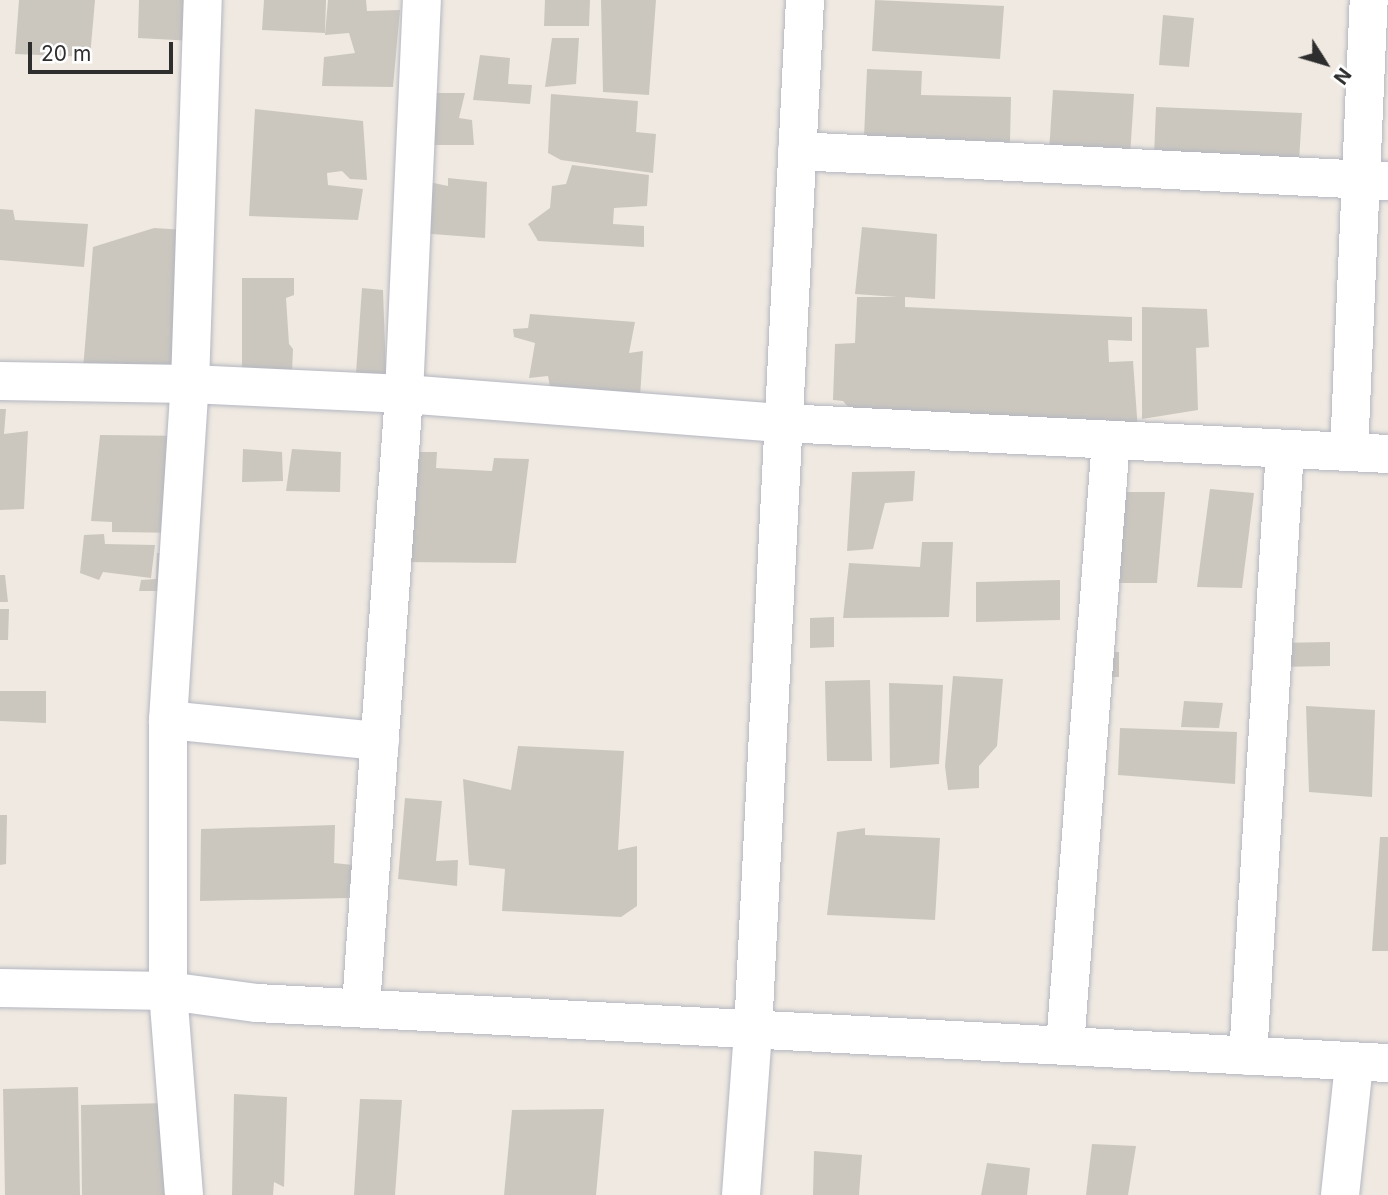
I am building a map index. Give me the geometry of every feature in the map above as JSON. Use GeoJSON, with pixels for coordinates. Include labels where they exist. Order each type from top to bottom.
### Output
{"type":"FeatureCollection","features":[{"type":"Feature","properties":{"kind":"street"},"geometry":{"type":"LineString","coordinates":[[184,1195],[168,990],[168,720],[190,384],[203,0]]}},
{"type":"Feature","properties":{"kind":"street"},"geometry":{"type":"LineString","coordinates":[[361,1006],[404,394],[422,0]]}},
{"type":"Feature","properties":{"kind":"street"},"geometry":{"type":"LineString","coordinates":[[741,1195],[753,1030],[805,0]]}},
{"type":"Feature","properties":{"kind":"street"},"geometry":{"type":"LineString","coordinates":[[1349,452],[1374,181],[1369,0]]}},
{"type":"Feature","properties":{"kind":"street"},"geometry":{"type":"LineString","coordinates":[[797,151],[1374,181]]}},
{"type":"Feature","properties":{"kind":"street"},"geometry":{"type":"LineString","coordinates":[[0,381],[190,384],[404,394],[784,423],[1388,454]]}},
{"type":"Feature","properties":{"kind":"street"},"geometry":{"type":"LineString","coordinates":[[1065,1046],[1111,440]]}},
{"type":"Feature","properties":{"kind":"street"},"geometry":{"type":"LineString","coordinates":[[1248,1056],[1285,449]]}},
{"type":"Feature","properties":{"kind":"street"},"geometry":{"type":"LineString","coordinates":[[168,720],[380,741]]}},
{"type":"Feature","properties":{"kind":"street"},"geometry":{"type":"LineString","coordinates":[[0,988],[168,990],[257,1003],[361,1006],[1371,1063],[1340,1195]]}},
{"type":"Feature","properties":{"kind":"building"},"geometry":{"type":"Polygon","coordinates":[[[19,0],[95,0],[90,57],[15,54],[19,0]]]}},
{"type":"Feature","properties":{"kind":"building"},"geometry":{"type":"Polygon","coordinates":[[[139,0],[214,0],[212,42],[138,38],[139,0]]]}},
{"type":"Feature","properties":{"kind":"building"},"geometry":{"type":"Polygon","coordinates":[[[264,0],[326,0],[325,33],[262,30],[264,0]]]}},
{"type":"Feature","properties":{"kind":"building"},"geometry":{"type":"Polygon","coordinates":[[[328,0],[366,0],[367,11],[400,10],[393,87],[322,86],[324,57],[355,53],[349,33],[325,35],[328,0]]]}},
{"type":"Feature","properties":{"kind":"building"},"geometry":{"type":"Polygon","coordinates":[[[545,0],[590,0],[589,26],[544,26],[545,0]]]}},
{"type":"Feature","properties":{"kind":"building"},"geometry":{"type":"Polygon","coordinates":[[[601,0],[656,0],[649,95],[603,92],[601,0]]]}},
{"type":"Feature","properties":{"kind":"building"},"geometry":{"type":"Polygon","coordinates":[[[875,0],[1004,6],[1000,59],[872,51],[875,0]]]}},
{"type":"Feature","properties":{"kind":"building"},"geometry":{"type":"Polygon","coordinates":[[[1163,15],[1194,18],[1189,67],[1159,65],[1163,15]]]}},
{"type":"Feature","properties":{"kind":"building"},"geometry":{"type":"Polygon","coordinates":[[[552,38],[579,38],[576,84],[545,87],[552,38]]]}},
{"type":"Feature","properties":{"kind":"building"},"geometry":{"type":"Polygon","coordinates":[[[480,55],[510,58],[508,84],[532,85],[530,104],[473,100],[480,55]]]}},
{"type":"Feature","properties":{"kind":"building"},"geometry":{"type":"Polygon","coordinates":[[[867,69],[922,71],[921,95],[1011,97],[1010,142],[864,137],[867,69]]]}},
{"type":"Feature","properties":{"kind":"building"},"geometry":{"type":"Polygon","coordinates":[[[1053,90],[1134,94],[1130,157],[1049,152],[1053,90]]]}},
{"type":"Feature","properties":{"kind":"building"},"geometry":{"type":"Polygon","coordinates":[[[429,93],[465,93],[459,118],[472,120],[474,145],[429,145],[429,93]]]}},
{"type":"Feature","properties":{"kind":"building"},"geometry":{"type":"Polygon","coordinates":[[[551,94],[638,101],[636,132],[656,134],[653,173],[561,160],[548,153],[551,94]]]}},
{"type":"Feature","properties":{"kind":"building"},"geometry":{"type":"Polygon","coordinates":[[[1156,107],[1302,113],[1299,161],[1154,156],[1156,107]]]}},
{"type":"Feature","properties":{"kind":"building"},"geometry":{"type":"Polygon","coordinates":[[[255,109],[363,121],[367,180],[350,179],[342,171],[327,173],[328,185],[363,189],[358,220],[249,216],[255,109]]]}},
{"type":"Feature","properties":{"kind":"building"},"geometry":{"type":"Polygon","coordinates":[[[572,165],[649,175],[647,206],[614,208],[613,224],[644,226],[644,247],[538,241],[528,224],[550,208],[552,186],[566,184],[572,165]]]}},
{"type":"Feature","properties":{"kind":"building"},"geometry":{"type":"Polygon","coordinates":[[[448,178],[487,182],[485,238],[419,233],[424,181],[448,186],[448,178]]]}},
{"type":"Feature","properties":{"kind":"building"},"geometry":{"type":"Polygon","coordinates":[[[0,209],[13,210],[15,220],[88,224],[84,267],[0,260],[0,209]]]}},
{"type":"Feature","properties":{"kind":"building"},"geometry":{"type":"Polygon","coordinates":[[[862,227],[937,234],[935,299],[905,297],[905,307],[1132,317],[1132,341],[1108,340],[1109,362],[1133,361],[1138,431],[851,410],[843,401],[833,400],[835,344],[855,343],[857,297],[897,297],[855,294],[862,227]]]}},
{"type":"Feature","properties":{"kind":"building"},"geometry":{"type":"Polygon","coordinates":[[[154,228],[201,231],[205,375],[83,370],[93,247],[154,228]]]}},
{"type":"Feature","properties":{"kind":"building"},"geometry":{"type":"Polygon","coordinates":[[[242,278],[294,278],[294,295],[286,298],[289,344],[293,349],[292,372],[242,372],[242,278]]]}},
{"type":"Feature","properties":{"kind":"building"},"geometry":{"type":"Polygon","coordinates":[[[362,288],[383,290],[386,374],[356,373],[362,288]]]}},
{"type":"Feature","properties":{"kind":"building"},"geometry":{"type":"Polygon","coordinates":[[[1142,307],[1207,309],[1209,347],[1196,348],[1198,410],[1142,419],[1142,307]]]}},
{"type":"Feature","properties":{"kind":"building"},"geometry":{"type":"Polygon","coordinates":[[[530,314],[635,322],[629,353],[643,351],[640,397],[551,392],[548,376],[529,378],[535,343],[514,337],[513,329],[528,328],[530,314]]]}},
{"type":"Feature","properties":{"kind":"building"},"geometry":{"type":"Polygon","coordinates":[[[0,409],[6,409],[4,434],[28,431],[24,509],[0,510],[0,409]]]}},
{"type":"Feature","properties":{"kind":"building"},"geometry":{"type":"Polygon","coordinates":[[[100,435],[193,436],[187,533],[112,532],[112,522],[91,521],[100,435]]]}},
{"type":"Feature","properties":{"kind":"building"},"geometry":{"type":"Polygon","coordinates":[[[243,449],[282,452],[283,481],[242,482],[243,449]]]}},
{"type":"Feature","properties":{"kind":"building"},"geometry":{"type":"Polygon","coordinates":[[[292,449],[341,452],[340,492],[286,491],[292,449]]]}},
{"type":"Feature","properties":{"kind":"building"},"geometry":{"type":"Polygon","coordinates":[[[402,452],[437,452],[436,468],[492,471],[494,458],[529,459],[516,563],[401,562],[402,452]]]}},
{"type":"Feature","properties":{"kind":"building"},"geometry":{"type":"Polygon","coordinates":[[[915,471],[913,501],[885,503],[873,549],[847,551],[852,472],[915,471]]]}},
{"type":"Feature","properties":{"kind":"building"},"geometry":{"type":"Polygon","coordinates":[[[1210,489],[1254,493],[1242,588],[1197,587],[1210,489]]]}},
{"type":"Feature","properties":{"kind":"building"},"geometry":{"type":"Polygon","coordinates":[[[1111,492],[1165,492],[1157,583],[1103,583],[1111,492]]]}},
{"type":"Feature","properties":{"kind":"building"},"geometry":{"type":"Polygon","coordinates":[[[104,534],[105,544],[155,545],[151,578],[103,572],[99,580],[80,573],[84,535],[104,534]]]}},
{"type":"Feature","properties":{"kind":"building"},"geometry":{"type":"Polygon","coordinates":[[[922,542],[953,542],[949,617],[843,618],[849,563],[920,567],[922,542]]]}},
{"type":"Feature","properties":{"kind":"building"},"geometry":{"type":"Polygon","coordinates":[[[190,552],[191,591],[139,591],[141,580],[156,579],[157,553],[190,552]]]}},
{"type":"Feature","properties":{"kind":"building"},"geometry":{"type":"Polygon","coordinates":[[[0,575],[5,575],[8,602],[0,602],[0,575]]]}},
{"type":"Feature","properties":{"kind":"building"},"geometry":{"type":"Polygon","coordinates":[[[1060,580],[1060,620],[976,622],[976,582],[1060,580]]]}},
{"type":"Feature","properties":{"kind":"building"},"geometry":{"type":"Polygon","coordinates":[[[0,609],[9,609],[8,640],[0,640],[0,609]]]}},
{"type":"Feature","properties":{"kind":"building"},"geometry":{"type":"Polygon","coordinates":[[[834,617],[834,647],[810,648],[810,618],[834,617]]]}},
{"type":"Feature","properties":{"kind":"building"},"geometry":{"type":"Polygon","coordinates":[[[1330,642],[1330,666],[1276,667],[1276,643],[1330,642]]]}},
{"type":"Feature","properties":{"kind":"building"},"geometry":{"type":"Polygon","coordinates":[[[1119,652],[1119,677],[1093,677],[1093,653],[1119,652]]]}},
{"type":"Feature","properties":{"kind":"building"},"geometry":{"type":"Polygon","coordinates":[[[953,676],[1003,679],[997,746],[979,766],[979,788],[948,790],[945,766],[953,676]]]}},
{"type":"Feature","properties":{"kind":"building"},"geometry":{"type":"Polygon","coordinates":[[[870,680],[872,761],[827,761],[825,681],[870,680]]]}},
{"type":"Feature","properties":{"kind":"building"},"geometry":{"type":"Polygon","coordinates":[[[889,683],[943,685],[939,764],[890,768],[889,683]]]}},
{"type":"Feature","properties":{"kind":"building"},"geometry":{"type":"Polygon","coordinates":[[[0,691],[46,691],[46,723],[0,721],[0,691]]]}},
{"type":"Feature","properties":{"kind":"building"},"geometry":{"type":"Polygon","coordinates":[[[1184,701],[1223,703],[1219,728],[1181,727],[1184,701]]]}},
{"type":"Feature","properties":{"kind":"building"},"geometry":{"type":"Polygon","coordinates":[[[1306,706],[1375,710],[1372,797],[1309,792],[1306,706]]]}},
{"type":"Feature","properties":{"kind":"building"},"geometry":{"type":"Polygon","coordinates":[[[1120,728],[1237,732],[1235,784],[1118,775],[1120,728]]]}},
{"type":"Feature","properties":{"kind":"building"},"geometry":{"type":"Polygon","coordinates":[[[518,746],[624,751],[618,850],[637,846],[637,906],[621,917],[502,911],[505,869],[469,865],[463,779],[511,790],[518,746]]]}},
{"type":"Feature","properties":{"kind":"building"},"geometry":{"type":"Polygon","coordinates":[[[405,798],[442,801],[436,861],[458,860],[457,886],[398,879],[405,798]]]}},
{"type":"Feature","properties":{"kind":"building"},"geometry":{"type":"Polygon","coordinates":[[[0,815],[7,815],[6,864],[0,865],[0,815]]]}},
{"type":"Feature","properties":{"kind":"building"},"geometry":{"type":"Polygon","coordinates":[[[335,825],[334,863],[353,865],[348,898],[200,901],[201,829],[335,825]]]}},
{"type":"Feature","properties":{"kind":"building"},"geometry":{"type":"Polygon","coordinates":[[[865,828],[865,835],[940,838],[935,920],[827,915],[837,832],[865,828]]]}},
{"type":"Feature","properties":{"kind":"building"},"geometry":{"type":"Polygon","coordinates":[[[1380,837],[1388,837],[1388,951],[1372,951],[1380,837]]]}},
{"type":"Feature","properties":{"kind":"building"},"geometry":{"type":"Polygon","coordinates":[[[78,1087],[80,1195],[5,1195],[3,1089],[78,1087]]]}},
{"type":"Feature","properties":{"kind":"building"},"geometry":{"type":"Polygon","coordinates":[[[234,1094],[287,1097],[284,1187],[274,1182],[273,1195],[232,1195],[234,1094]]]}},
{"type":"Feature","properties":{"kind":"building"},"geometry":{"type":"Polygon","coordinates":[[[360,1099],[402,1100],[395,1195],[354,1195],[360,1099]]]}},
{"type":"Feature","properties":{"kind":"building"},"geometry":{"type":"Polygon","coordinates":[[[168,1103],[169,1195],[82,1195],[81,1105],[168,1103]]]}},
{"type":"Feature","properties":{"kind":"building"},"geometry":{"type":"Polygon","coordinates":[[[604,1109],[596,1195],[504,1195],[512,1110],[604,1109]]]}},
{"type":"Feature","properties":{"kind":"building"},"geometry":{"type":"Polygon","coordinates":[[[1092,1144],[1136,1146],[1128,1195],[1086,1195],[1092,1144]]]}},
{"type":"Feature","properties":{"kind":"building"},"geometry":{"type":"Polygon","coordinates":[[[814,1151],[862,1155],[859,1195],[813,1195],[814,1151]]]}},
{"type":"Feature","properties":{"kind":"building"},"geometry":{"type":"Polygon","coordinates":[[[987,1163],[1030,1168],[1027,1195],[981,1195],[987,1163]]]}}]}
